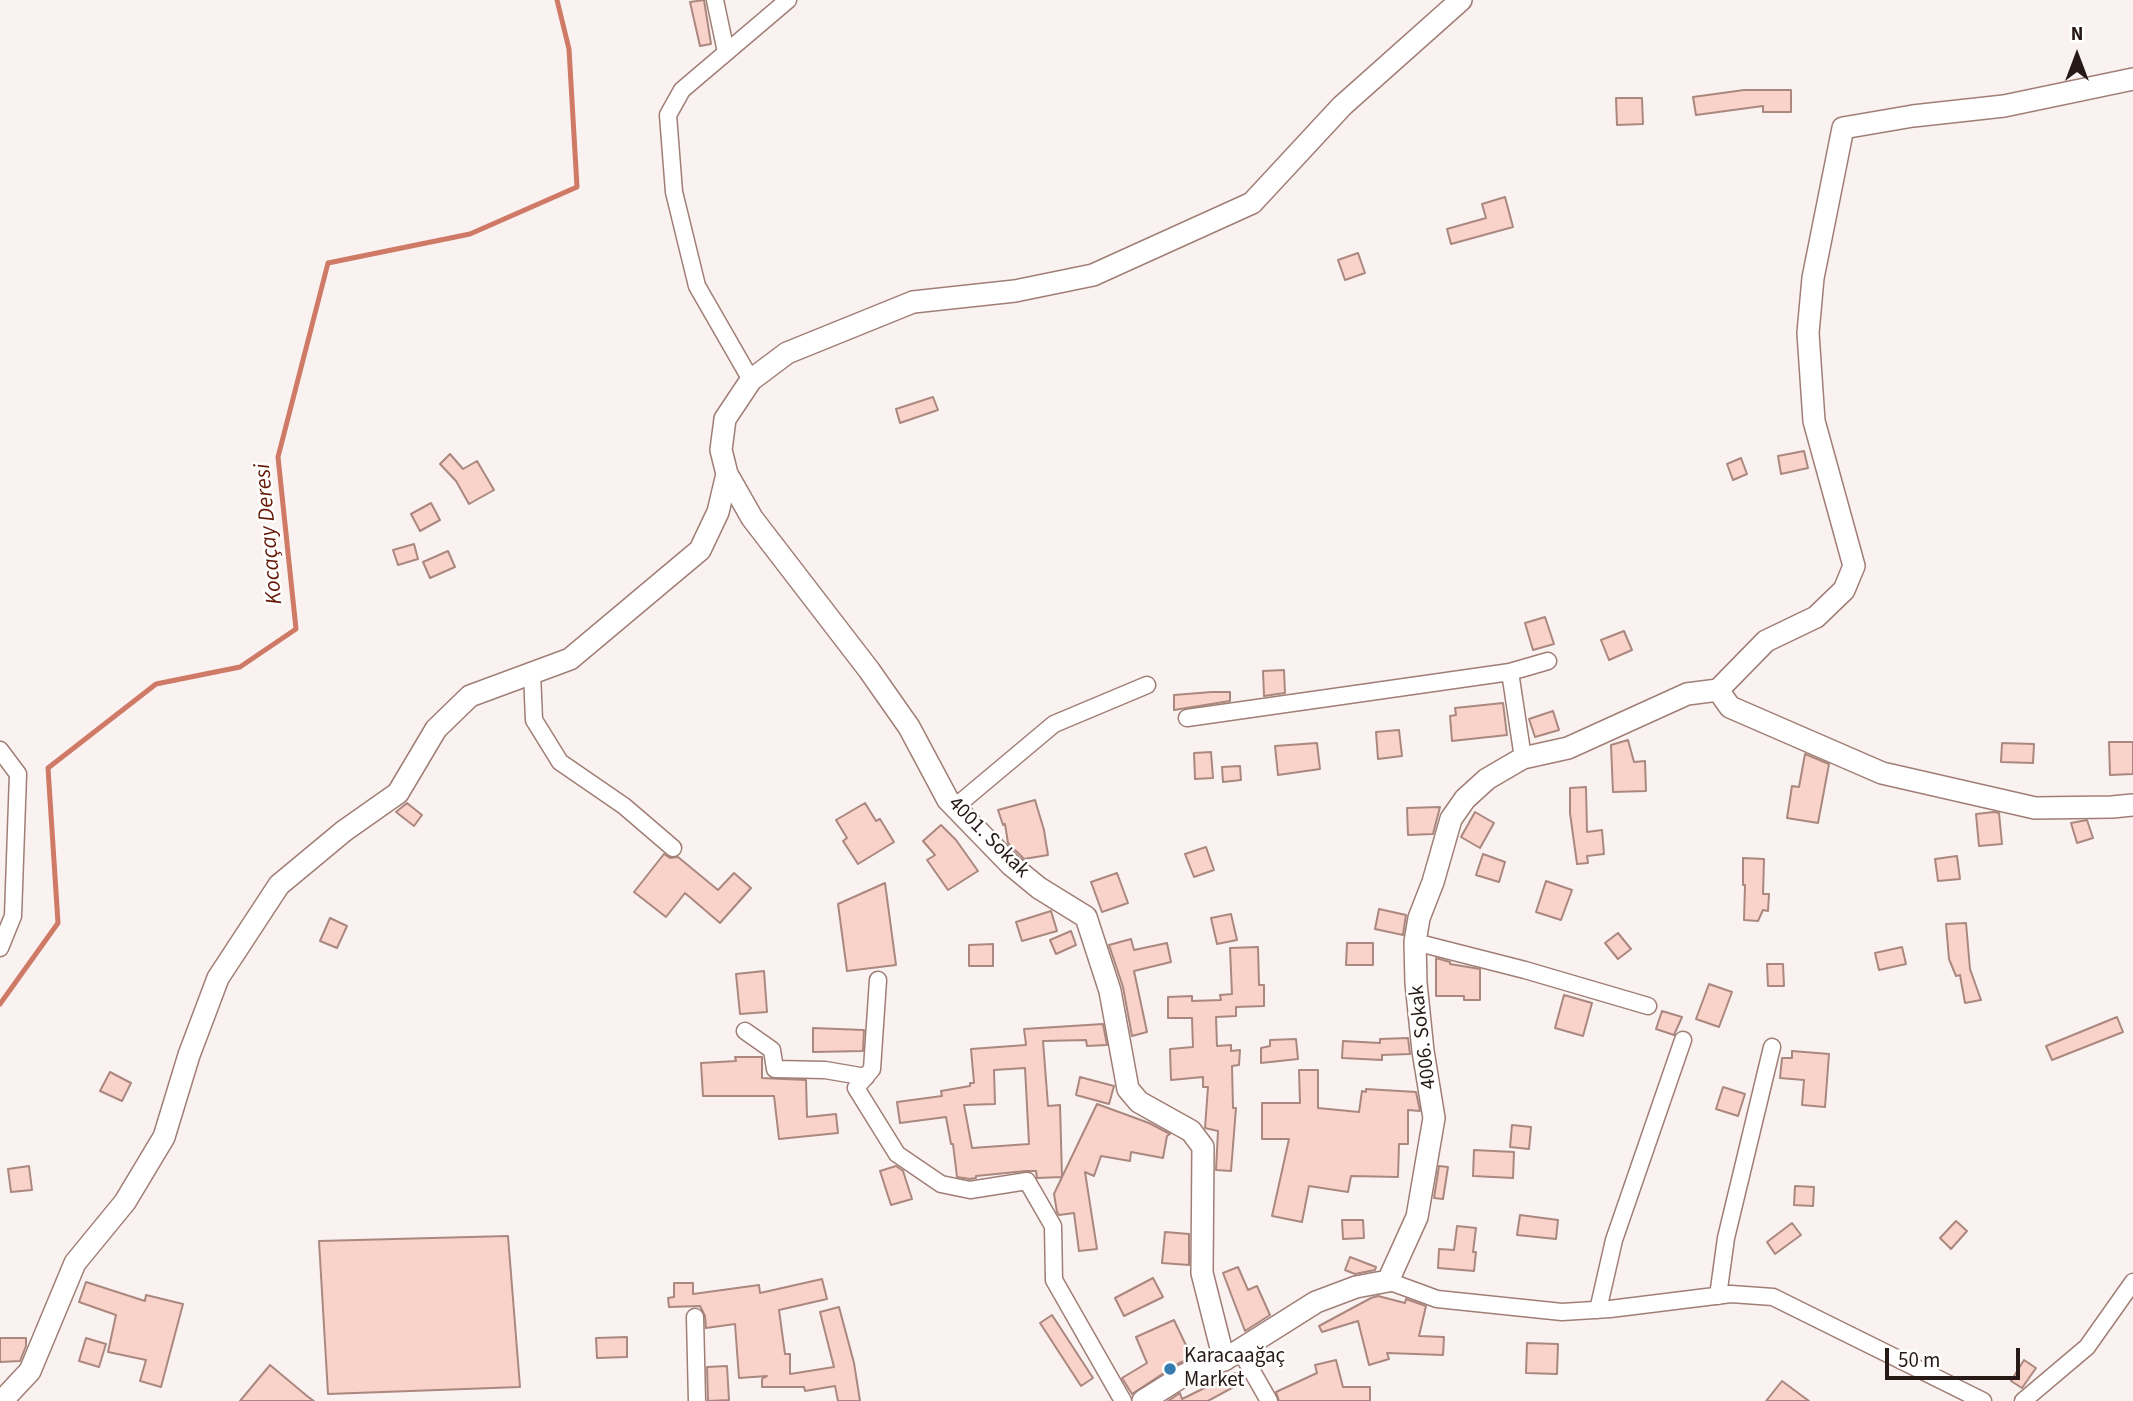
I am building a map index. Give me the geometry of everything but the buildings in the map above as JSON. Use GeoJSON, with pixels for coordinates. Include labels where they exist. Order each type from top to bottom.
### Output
{"type":"FeatureCollection","features":[{"type":"Feature","properties":{"kind":"street"},"geometry":{"type":"LineString","coordinates":[[715,0],[726,52]]}},
{"type":"Feature","properties":{"kind":"street"},"geometry":{"type":"LineString","coordinates":[[751,380],[697,286],[674,192],[668,115],[681,90],[788,0]]}},
{"type":"Feature","properties":{"kind":"street"},"geometry":{"type":"LineString","coordinates":[[3,1392],[30,1371],[75,1263],[125,1202],[164,1137],[189,1055],[218,978],[279,885],[344,831],[398,793],[436,729],[470,696],[570,659],[700,550],[718,512],[727,474],[721,450],[725,419],[751,380],[787,353],[913,302],[1015,291],[1093,275],[1252,203],[1342,106],[1461,0]]}},
{"type":"Feature","properties":{"kind":"street"},"geometry":{"type":"LineString","coordinates":[[2133,79],[2004,106],[1913,116],[1843,128],[1813,278],[1808,333],[1814,421],[1854,566],[1844,590],[1816,617],[1766,641],[1718,690],[1730,707],[1882,773],[2035,808],[2112,807],[2133,804]]}},
{"type":"Feature","properties":{"kind":"street","name":"4001. Sokak"},"geometry":{"type":"LineString","coordinates":[[727,474],[752,518],[869,670],[909,727],[948,800],[1011,865],[1040,888],[1086,917],[1110,991],[1128,1089],[1139,1102],[1191,1131],[1203,1147],[1202,1273],[1232,1355]]}},
{"type":"Feature","properties":{"kind":"street"},"geometry":{"type":"LineString","coordinates":[[1187,718],[1510,673],[1548,661]]}},
{"type":"Feature","properties":{"kind":"street"},"geometry":{"type":"LineString","coordinates":[[532,673],[534,720],[560,762],[624,806],[673,848]]}},
{"type":"Feature","properties":{"kind":"street"},"geometry":{"type":"LineString","coordinates":[[1510,673],[1523,758]]}},
{"type":"Feature","properties":{"kind":"street"},"geometry":{"type":"LineString","coordinates":[[955,807],[1054,724],[1147,685]]}},
{"type":"Feature","properties":{"kind":"street","name":"4006. Sokak"},"geometry":{"type":"LineString","coordinates":[[1388,1281],[1417,1217],[1434,1118],[1423,1051],[1415,942],[1419,918],[1451,819],[1465,799],[1487,779],[1523,758],[1569,748],[1687,694],[1718,690]]}},
{"type":"Feature","properties":{"kind":"street"},"geometry":{"type":"LineString","coordinates":[[0,750],[18,774],[13,916],[0,948]]}},
{"type":"Feature","properties":{"kind":"street"},"geometry":{"type":"LineString","coordinates":[[1415,942],[1525,970],[1648,1006]]}},
{"type":"Feature","properties":{"kind":"street"},"geometry":{"type":"LineString","coordinates":[[878,980],[872,1069],[856,1088],[897,1154],[942,1184],[970,1190],[1027,1181],[1053,1226],[1054,1280],[1123,1401]]}},
{"type":"Feature","properties":{"kind":"street"},"geometry":{"type":"LineString","coordinates":[[745,1031],[772,1049],[775,1069],[825,1070],[866,1077]]}},
{"type":"Feature","properties":{"kind":"street"},"geometry":{"type":"LineString","coordinates":[[1598,1310],[1614,1240],[1683,1040]]}},
{"type":"Feature","properties":{"kind":"street"},"geometry":{"type":"LineString","coordinates":[[1718,1296],[1726,1238],[1772,1046]]}},
{"type":"Feature","properties":{"kind":"street"},"geometry":{"type":"LineString","coordinates":[[1143,1401],[1186,1374],[1232,1355],[1316,1302],[1356,1287],[1388,1281],[1437,1299],[1562,1312],[1731,1294],[1773,1297],[1983,1401]]}},
{"type":"Feature","properties":{"kind":"street"},"geometry":{"type":"LineString","coordinates":[[2023,1401],[2087,1347],[2133,1282]]}},
{"type":"Feature","properties":{"kind":"street"},"geometry":{"type":"LineString","coordinates":[[695,1317],[697,1401]]}},
{"type":"Feature","properties":{"kind":"street"},"geometry":{"type":"LineString","coordinates":[[1232,1355],[1269,1401]]}},
{"type":"Feature","properties":{"kind":"waterway","name":"Kocaçay Deresi"},"geometry":{"type":"LineString","coordinates":[[0,1004],[58,923],[48,768],[156,684],[240,667],[296,629],[278,457],[328,263],[470,234],[577,187],[569,49],[557,0]]}},
{"type":"Feature","properties":{"kind":"place","name":"Karacaağaç Market"},"geometry":{"type":"Point","coordinates":[1170,1369]}}]}
